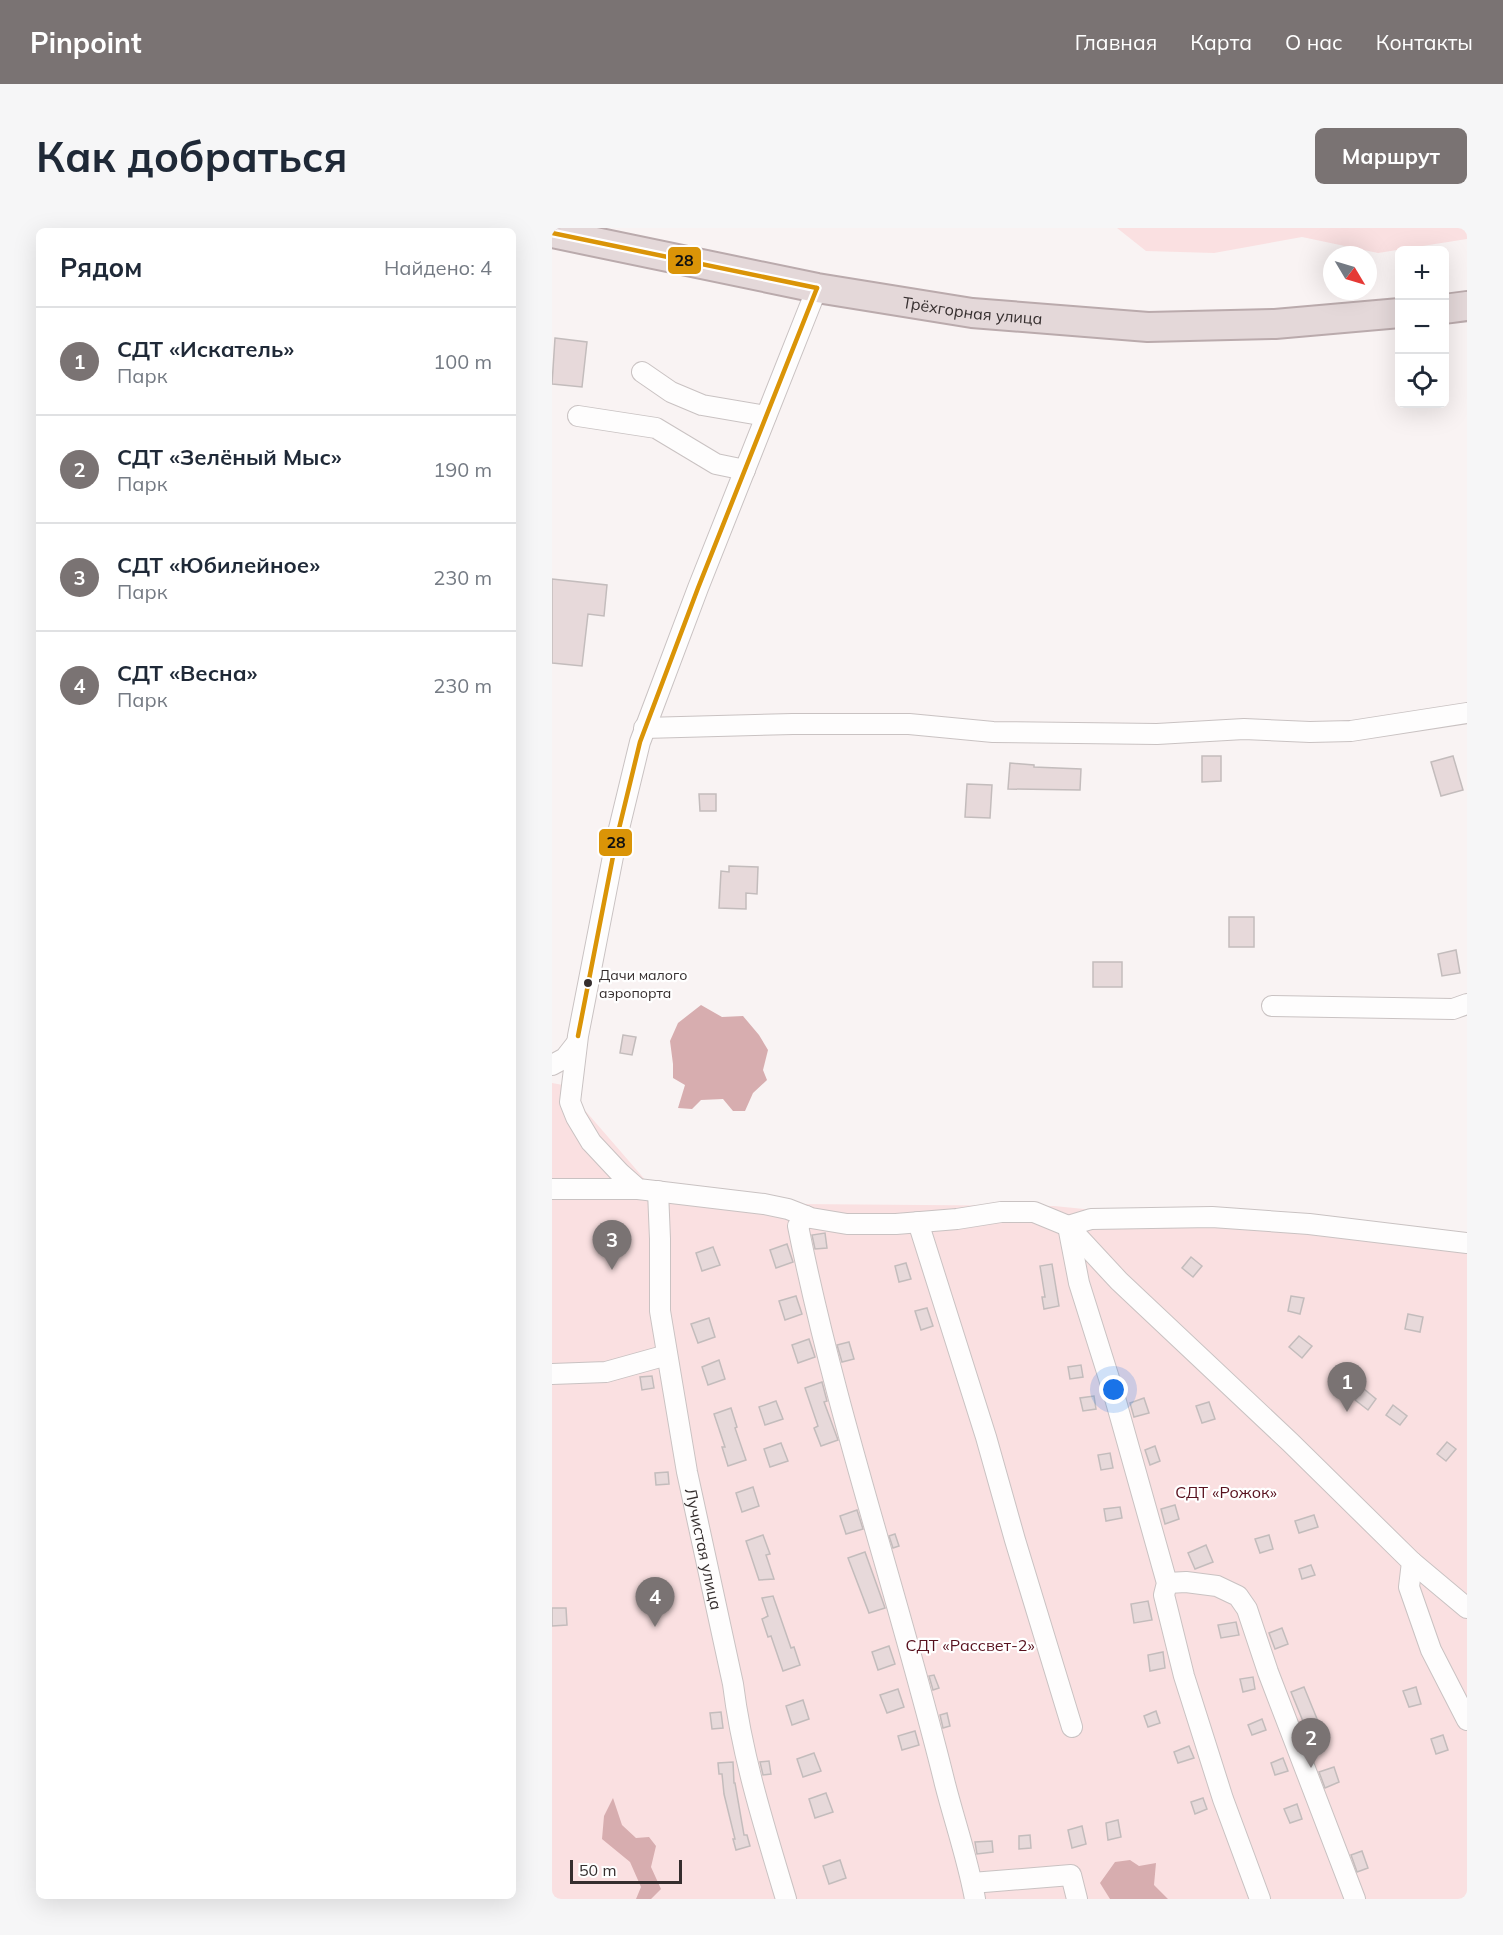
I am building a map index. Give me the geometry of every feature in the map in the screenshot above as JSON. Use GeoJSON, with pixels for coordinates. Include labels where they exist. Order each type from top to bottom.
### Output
{"type":"FeatureCollection","features":[{"type":"Feature","properties":{"kind":"highway","name":"Трёхгорная улица"},"geometry":{"type":"LineString","coordinates":[[552,232],[817,288],[972,313],[1148,327],[1275,324],[1395,313]]}},
{"type":"Feature","properties":{"kind":"highway"},"geometry":{"type":"LineString","coordinates":[[1449,308],[1467,306]]}},
{"type":"Feature","properties":{"kind":"street"},"geometry":{"type":"LineString","coordinates":[[638,1189],[591,1142],[570,1102],[576,1044],[616,841],[644,728],[817,288]]}},
{"type":"Feature","properties":{"kind":"street"},"geometry":{"type":"LineString","coordinates":[[642,372],[671,392],[702,405],[766,416]]}},
{"type":"Feature","properties":{"kind":"street"},"geometry":{"type":"LineString","coordinates":[[578,416],[656,428],[716,464],[745,470]]}},
{"type":"Feature","properties":{"kind":"street"},"geometry":{"type":"LineString","coordinates":[[644,728],[909,724],[993,732],[1157,734],[1244,729],[1310,732],[1351,731],[1467,712]]}},
{"type":"Feature","properties":{"kind":"street"},"geometry":{"type":"LineString","coordinates":[[1272,1006],[1460,1006]]}},
{"type":"Feature","properties":{"kind":"street"},"geometry":{"type":"LineString","coordinates":[[552,1065],[565,1058],[576,1044]]}},
{"type":"Feature","properties":{"kind":"street"},"geometry":{"type":"LineString","coordinates":[[552,1189],[658,1191],[764,1204],[806,1216],[847,1224],[918,1222],[1001,1212],[1034,1212],[1068,1226],[1127,1289],[1290,1442],[1412,1562],[1467,1608]]}},
{"type":"Feature","properties":{"kind":"street","name":"Лучистая улица"},"geometry":{"type":"LineString","coordinates":[[658,1191],[660,1311],[687,1472],[734,1684],[737,1714],[761,1816],[786,1899]]}},
{"type":"Feature","properties":{"kind":"street"},"geometry":{"type":"LineString","coordinates":[[806,1216],[798,1226],[811,1288],[841,1407],[926,1706],[973,1891],[1071,1875],[1077,1899]]}},
{"type":"Feature","properties":{"kind":"street"},"geometry":{"type":"LineString","coordinates":[[1068,1226],[1091,1219],[1212,1217],[1309,1224],[1467,1243]]}},
{"type":"Feature","properties":{"kind":"street"},"geometry":{"type":"LineString","coordinates":[[918,1222],[986,1437],[1072,1726]]}},
{"type":"Feature","properties":{"kind":"street"},"geometry":{"type":"LineString","coordinates":[[1068,1226],[1079,1283],[1113,1391],[1167,1583],[1164,1595],[1184,1676],[1223,1799],[1260,1899]]}},
{"type":"Feature","properties":{"kind":"street"},"geometry":{"type":"LineString","coordinates":[[552,1374],[606,1372],[667,1355]]}},
{"type":"Feature","properties":{"kind":"street"},"geometry":{"type":"LineString","coordinates":[[1412,1562],[1409,1587],[1431,1650],[1467,1720]]}},
{"type":"Feature","properties":{"kind":"street"},"geometry":{"type":"LineString","coordinates":[[1167,1583],[1186,1582],[1217,1586],[1238,1596],[1247,1609],[1268,1672],[1355,1899]]}},
{"type":"Feature","properties":{"kind":"green space"},"geometry":{"type":"Polygon","coordinates":[[[1117,228],[1467,228],[1467,239],[1422,246],[1395,246],[1395,250],[1378,253],[1377,246],[1345,246],[1302,237],[1214,253],[1146,251],[1117,228]]]}},
{"type":"Feature","properties":{"kind":"green space"},"geometry":{"type":"Polygon","coordinates":[[[552,1083],[563,1085],[654,1190],[797,1204],[1054,1206],[1467,1247],[1467,1899],[552,1899],[552,1083]]]}},
{"type":"Feature","properties":{"kind":"shaded area"},"geometry":{"type":"Polygon","coordinates":[[[701,1005],[722,1017],[743,1016],[768,1050],[763,1070],[767,1080],[753,1093],[745,1111],[733,1111],[723,1099],[701,1100],[692,1109],[678,1108],[685,1085],[673,1078],[670,1041],[678,1023],[701,1005]]]}},
{"type":"Feature","properties":{"kind":"shaded area"},"geometry":{"type":"Polygon","coordinates":[[[613,1798],[622,1825],[636,1838],[649,1837],[656,1846],[651,1867],[661,1889],[651,1899],[636,1899],[641,1887],[630,1862],[602,1839],[604,1816],[613,1798]]]}},
{"type":"Feature","properties":{"kind":"shaded area"},"geometry":{"type":"Polygon","coordinates":[[[1130,1860],[1139,1866],[1156,1863],[1154,1885],[1168,1899],[1110,1899],[1100,1883],[1115,1862],[1130,1860]]]}},
{"type":"Feature","properties":{"kind":"building"},"geometry":{"type":"Polygon","coordinates":[[[555,338],[587,342],[582,387],[552,384],[555,338]]]}},
{"type":"Feature","properties":{"kind":"building"},"geometry":{"type":"Polygon","coordinates":[[[552,579],[607,585],[604,616],[588,614],[582,666],[552,663],[552,579]]]}},
{"type":"Feature","properties":{"kind":"building"},"geometry":{"type":"Polygon","coordinates":[[[1202,756],[1221,756],[1221,781],[1202,782],[1202,756]]]}},
{"type":"Feature","properties":{"kind":"building"},"geometry":{"type":"Polygon","coordinates":[[[1453,756],[1463,790],[1441,796],[1431,762],[1453,756]]]}},
{"type":"Feature","properties":{"kind":"building"},"geometry":{"type":"Polygon","coordinates":[[[1010,763],[1034,765],[1034,767],[1081,769],[1080,790],[1008,789],[1010,763]]]}},
{"type":"Feature","properties":{"kind":"building"},"geometry":{"type":"Polygon","coordinates":[[[967,784],[992,785],[990,818],[965,817],[967,784]]]}},
{"type":"Feature","properties":{"kind":"building"},"geometry":{"type":"Polygon","coordinates":[[[699,794],[716,794],[716,811],[700,811],[699,794]]]}},
{"type":"Feature","properties":{"kind":"building"},"geometry":{"type":"Polygon","coordinates":[[[729,866],[758,867],[757,894],[746,893],[746,909],[719,908],[721,871],[729,872],[729,866]]]}},
{"type":"Feature","properties":{"kind":"building"},"geometry":{"type":"Polygon","coordinates":[[[1229,917],[1254,917],[1254,947],[1229,947],[1229,917]]]}},
{"type":"Feature","properties":{"kind":"building"},"geometry":{"type":"Polygon","coordinates":[[[1456,950],[1460,973],[1442,976],[1438,954],[1456,950]]]}},
{"type":"Feature","properties":{"kind":"building"},"geometry":{"type":"Polygon","coordinates":[[[1093,962],[1122,962],[1122,987],[1093,987],[1093,962]]]}},
{"type":"Feature","properties":{"kind":"building"},"geometry":{"type":"Polygon","coordinates":[[[623,1035],[636,1037],[632,1055],[620,1053],[623,1035]]]}},
{"type":"Feature","properties":{"kind":"building"},"geometry":{"type":"Polygon","coordinates":[[[825,1233],[827,1248],[815,1249],[812,1235],[825,1233]]]}},
{"type":"Feature","properties":{"kind":"building"},"geometry":{"type":"Polygon","coordinates":[[[787,1244],[793,1262],[776,1268],[770,1250],[787,1244]]]}},
{"type":"Feature","properties":{"kind":"building"},"geometry":{"type":"Polygon","coordinates":[[[713,1247],[720,1265],[702,1271],[696,1253],[713,1247]]]}},
{"type":"Feature","properties":{"kind":"building"},"geometry":{"type":"Polygon","coordinates":[[[1191,1257],[1202,1266],[1193,1277],[1182,1268],[1191,1257]]]}},
{"type":"Feature","properties":{"kind":"building"},"geometry":{"type":"Polygon","coordinates":[[[906,1263],[911,1279],[899,1282],[895,1266],[906,1263]]]}},
{"type":"Feature","properties":{"kind":"building"},"geometry":{"type":"Polygon","coordinates":[[[1052,1264],[1059,1306],[1044,1309],[1042,1297],[1045,1297],[1040,1266],[1052,1264]]]}},
{"type":"Feature","properties":{"kind":"building"},"geometry":{"type":"Polygon","coordinates":[[[796,1296],[802,1314],[785,1320],[779,1301],[796,1296]]]}},
{"type":"Feature","properties":{"kind":"building"},"geometry":{"type":"Polygon","coordinates":[[[1291,1296],[1304,1298],[1300,1314],[1288,1311],[1291,1296]]]}},
{"type":"Feature","properties":{"kind":"building"},"geometry":{"type":"Polygon","coordinates":[[[927,1308],[933,1326],[921,1330],[915,1311],[927,1308]]]}},
{"type":"Feature","properties":{"kind":"building"},"geometry":{"type":"Polygon","coordinates":[[[1408,1314],[1423,1317],[1420,1332],[1405,1329],[1408,1314]]]}},
{"type":"Feature","properties":{"kind":"building"},"geometry":{"type":"Polygon","coordinates":[[[709,1318],[715,1337],[698,1343],[691,1324],[709,1318]]]}},
{"type":"Feature","properties":{"kind":"building"},"geometry":{"type":"Polygon","coordinates":[[[1299,1336],[1312,1346],[1302,1358],[1289,1347],[1299,1336]]]}},
{"type":"Feature","properties":{"kind":"building"},"geometry":{"type":"Polygon","coordinates":[[[809,1339],[815,1357],[798,1363],[792,1345],[809,1339]]]}},
{"type":"Feature","properties":{"kind":"building"},"geometry":{"type":"Polygon","coordinates":[[[849,1342],[854,1359],[842,1362],[837,1345],[849,1342]]]}},
{"type":"Feature","properties":{"kind":"building"},"geometry":{"type":"Polygon","coordinates":[[[719,1360],[725,1379],[708,1385],[702,1367],[719,1360]]]}},
{"type":"Feature","properties":{"kind":"building"},"geometry":{"type":"Polygon","coordinates":[[[1081,1365],[1083,1377],[1070,1379],[1068,1367],[1081,1365]]]}},
{"type":"Feature","properties":{"kind":"building"},"geometry":{"type":"Polygon","coordinates":[[[652,1376],[654,1388],[642,1390],[640,1377],[652,1376]]]}},
{"type":"Feature","properties":{"kind":"building"},"geometry":{"type":"Polygon","coordinates":[[[822,1382],[827,1401],[824,1402],[838,1440],[821,1446],[814,1428],[818,1426],[805,1388],[822,1382]]]}},
{"type":"Feature","properties":{"kind":"building"},"geometry":{"type":"Polygon","coordinates":[[[1364,1389],[1376,1399],[1368,1410],[1355,1400],[1364,1389]]]}},
{"type":"Feature","properties":{"kind":"building"},"geometry":{"type":"Polygon","coordinates":[[[1094,1396],[1096,1409],[1083,1411],[1080,1398],[1094,1396]]]}},
{"type":"Feature","properties":{"kind":"building"},"geometry":{"type":"Polygon","coordinates":[[[1144,1398],[1149,1413],[1134,1417],[1130,1403],[1144,1398]]]}},
{"type":"Feature","properties":{"kind":"building"},"geometry":{"type":"Polygon","coordinates":[[[776,1401],[783,1419],[765,1425],[759,1407],[776,1401]]]}},
{"type":"Feature","properties":{"kind":"building"},"geometry":{"type":"Polygon","coordinates":[[[1209,1402],[1215,1419],[1202,1423],[1196,1406],[1209,1402]]]}},
{"type":"Feature","properties":{"kind":"building"},"geometry":{"type":"Polygon","coordinates":[[[1393,1405],[1407,1416],[1400,1425],[1386,1415],[1393,1405]]]}},
{"type":"Feature","properties":{"kind":"building"},"geometry":{"type":"Polygon","coordinates":[[[731,1408],[746,1460],[728,1466],[722,1447],[725,1447],[714,1414],[731,1408]]]}},
{"type":"Feature","properties":{"kind":"building"},"geometry":{"type":"Polygon","coordinates":[[[1447,1442],[1456,1449],[1446,1461],[1437,1454],[1447,1442]]]}},
{"type":"Feature","properties":{"kind":"building"},"geometry":{"type":"Polygon","coordinates":[[[781,1443],[788,1461],[770,1467],[764,1449],[781,1443]]]}},
{"type":"Feature","properties":{"kind":"building"},"geometry":{"type":"Polygon","coordinates":[[[1155,1446],[1160,1461],[1150,1465],[1145,1450],[1155,1446]]]}},
{"type":"Feature","properties":{"kind":"building"},"geometry":{"type":"Polygon","coordinates":[[[1110,1453],[1113,1468],[1101,1470],[1098,1455],[1110,1453]]]}},
{"type":"Feature","properties":{"kind":"building"},"geometry":{"type":"Polygon","coordinates":[[[668,1472],[669,1484],[656,1485],[655,1473],[668,1472]]]}},
{"type":"Feature","properties":{"kind":"building"},"geometry":{"type":"Polygon","coordinates":[[[753,1487],[759,1506],[742,1512],[736,1493],[753,1487]]]}},
{"type":"Feature","properties":{"kind":"building"},"geometry":{"type":"Polygon","coordinates":[[[1175,1505],[1179,1519],[1165,1524],[1161,1509],[1175,1505]]]}},
{"type":"Feature","properties":{"kind":"building"},"geometry":{"type":"Polygon","coordinates":[[[1120,1507],[1122,1518],[1106,1521],[1104,1509],[1120,1507]]]}},
{"type":"Feature","properties":{"kind":"building"},"geometry":{"type":"Polygon","coordinates":[[[857,1510],[863,1529],[846,1534],[840,1516],[857,1510]]]}},
{"type":"Feature","properties":{"kind":"building"},"geometry":{"type":"Polygon","coordinates":[[[1314,1515],[1318,1527],[1299,1533],[1295,1521],[1314,1515]]]}},
{"type":"Feature","properties":{"kind":"building"},"geometry":{"type":"Polygon","coordinates":[[[895,1534],[899,1546],[893,1548],[889,1536],[895,1534]]]}},
{"type":"Feature","properties":{"kind":"building"},"geometry":{"type":"Polygon","coordinates":[[[763,1535],[770,1554],[766,1555],[774,1579],[759,1580],[746,1541],[763,1535]]]}},
{"type":"Feature","properties":{"kind":"building"},"geometry":{"type":"Polygon","coordinates":[[[1269,1535],[1273,1549],[1260,1553],[1255,1539],[1269,1535]]]}},
{"type":"Feature","properties":{"kind":"building"},"geometry":{"type":"Polygon","coordinates":[[[1206,1545],[1213,1562],[1195,1569],[1188,1553],[1206,1545]]]}},
{"type":"Feature","properties":{"kind":"building"},"geometry":{"type":"Polygon","coordinates":[[[865,1552],[885,1608],[869,1613],[848,1558],[865,1552]]]}},
{"type":"Feature","properties":{"kind":"building"},"geometry":{"type":"Polygon","coordinates":[[[1311,1565],[1315,1575],[1302,1579],[1299,1569],[1311,1565]]]}},
{"type":"Feature","properties":{"kind":"building"},"geometry":{"type":"Polygon","coordinates":[[[773,1596],[791,1648],[794,1647],[800,1665],[783,1671],[771,1636],[768,1637],[762,1619],[768,1616],[762,1598],[773,1596]]]}},
{"type":"Feature","properties":{"kind":"building"},"geometry":{"type":"Polygon","coordinates":[[[1148,1601],[1152,1620],[1134,1623],[1131,1604],[1148,1601]]]}},
{"type":"Feature","properties":{"kind":"building"},"geometry":{"type":"Polygon","coordinates":[[[552,1608],[566,1608],[567,1625],[552,1626],[552,1608]]]}},
{"type":"Feature","properties":{"kind":"building"},"geometry":{"type":"Polygon","coordinates":[[[1236,1622],[1239,1635],[1221,1638],[1218,1625],[1236,1622]]]}},
{"type":"Feature","properties":{"kind":"building"},"geometry":{"type":"Polygon","coordinates":[[[1282,1628],[1288,1644],[1275,1649],[1269,1633],[1282,1628]]]}},
{"type":"Feature","properties":{"kind":"building"},"geometry":{"type":"Polygon","coordinates":[[[889,1646],[895,1664],[878,1670],[872,1652],[889,1646]]]}},
{"type":"Feature","properties":{"kind":"building"},"geometry":{"type":"Polygon","coordinates":[[[1163,1652],[1165,1668],[1150,1671],[1148,1655],[1163,1652]]]}},
{"type":"Feature","properties":{"kind":"building"},"geometry":{"type":"Polygon","coordinates":[[[934,1675],[939,1688],[933,1690],[929,1676],[934,1675]]]}},
{"type":"Feature","properties":{"kind":"building"},"geometry":{"type":"Polygon","coordinates":[[[1253,1677],[1255,1689],[1243,1692],[1240,1679],[1253,1677]]]}},
{"type":"Feature","properties":{"kind":"building"},"geometry":{"type":"Polygon","coordinates":[[[1304,1687],[1322,1731],[1309,1736],[1291,1692],[1304,1687]]]}},
{"type":"Feature","properties":{"kind":"building"},"geometry":{"type":"Polygon","coordinates":[[[1416,1687],[1421,1704],[1409,1707],[1403,1691],[1416,1687]]]}},
{"type":"Feature","properties":{"kind":"building"},"geometry":{"type":"Polygon","coordinates":[[[898,1689],[904,1707],[887,1713],[880,1695],[898,1689]]]}},
{"type":"Feature","properties":{"kind":"building"},"geometry":{"type":"Polygon","coordinates":[[[803,1700],[809,1719],[792,1725],[786,1706],[803,1700]]]}},
{"type":"Feature","properties":{"kind":"building"},"geometry":{"type":"Polygon","coordinates":[[[1156,1711],[1160,1723],[1148,1727],[1144,1716],[1156,1711]]]}},
{"type":"Feature","properties":{"kind":"building"},"geometry":{"type":"Polygon","coordinates":[[[721,1712],[723,1728],[712,1729],[710,1713],[721,1712]]]}},
{"type":"Feature","properties":{"kind":"building"},"geometry":{"type":"Polygon","coordinates":[[[947,1713],[950,1726],[943,1728],[940,1715],[947,1713]]]}},
{"type":"Feature","properties":{"kind":"building"},"geometry":{"type":"Polygon","coordinates":[[[1262,1719],[1266,1730],[1252,1735],[1248,1725],[1262,1719]]]}},
{"type":"Feature","properties":{"kind":"building"},"geometry":{"type":"Polygon","coordinates":[[[915,1731],[919,1745],[902,1750],[898,1736],[915,1731]]]}},
{"type":"Feature","properties":{"kind":"building"},"geometry":{"type":"Polygon","coordinates":[[[1443,1735],[1448,1750],[1436,1754],[1431,1739],[1443,1735]]]}},
{"type":"Feature","properties":{"kind":"building"},"geometry":{"type":"Polygon","coordinates":[[[1189,1746],[1194,1758],[1178,1763],[1174,1752],[1189,1746]]]}},
{"type":"Feature","properties":{"kind":"building"},"geometry":{"type":"Polygon","coordinates":[[[814,1753],[821,1771],[803,1777],[797,1759],[814,1753]]]}},
{"type":"Feature","properties":{"kind":"building"},"geometry":{"type":"Polygon","coordinates":[[[1283,1758],[1288,1771],[1275,1775],[1271,1763],[1283,1758]]]}},
{"type":"Feature","properties":{"kind":"building"},"geometry":{"type":"Polygon","coordinates":[[[769,1761],[771,1774],[763,1775],[760,1762],[769,1761]]]}},
{"type":"Feature","properties":{"kind":"building"},"geometry":{"type":"Polygon","coordinates":[[[733,1762],[734,1783],[744,1835],[747,1835],[750,1846],[736,1850],[718,1763],[733,1762]]]}},
{"type":"Feature","properties":{"kind":"building"},"geometry":{"type":"Polygon","coordinates":[[[1334,1767],[1339,1782],[1325,1788],[1319,1772],[1334,1767]]]}},
{"type":"Feature","properties":{"kind":"building"},"geometry":{"type":"Polygon","coordinates":[[[826,1793],[833,1812],[815,1818],[809,1799],[826,1793]]]}},
{"type":"Feature","properties":{"kind":"building"},"geometry":{"type":"Polygon","coordinates":[[[1203,1798],[1207,1809],[1195,1814],[1191,1802],[1203,1798]]]}},
{"type":"Feature","properties":{"kind":"building"},"geometry":{"type":"Polygon","coordinates":[[[1297,1804],[1302,1819],[1290,1823],[1284,1809],[1297,1804]]]}},
{"type":"Feature","properties":{"kind":"building"},"geometry":{"type":"Polygon","coordinates":[[[1118,1820],[1121,1837],[1108,1840],[1106,1823],[1118,1820]]]}},
{"type":"Feature","properties":{"kind":"building"},"geometry":{"type":"Polygon","coordinates":[[[1082,1826],[1086,1844],[1072,1848],[1068,1830],[1082,1826]]]}},
{"type":"Feature","properties":{"kind":"building"},"geometry":{"type":"Polygon","coordinates":[[[1030,1835],[1031,1848],[1019,1849],[1019,1836],[1030,1835]]]}},
{"type":"Feature","properties":{"kind":"building"},"geometry":{"type":"Polygon","coordinates":[[[992,1841],[993,1852],[977,1854],[975,1842],[992,1841]]]}},
{"type":"Feature","properties":{"kind":"building"},"geometry":{"type":"Polygon","coordinates":[[[1362,1851],[1368,1868],[1357,1872],[1351,1855],[1362,1851]]]}},
{"type":"Feature","properties":{"kind":"building"},"geometry":{"type":"Polygon","coordinates":[[[840,1860],[846,1878],[829,1884],[823,1866],[840,1860]]]}},
{"type":"Feature","properties":{"kind":"transit line","name":"28"},"geometry":{"type":"LineString","coordinates":[[552,233],[817,288]]}},
{"type":"Feature","properties":{"kind":"transit line","name":"28"},"geometry":{"type":"LineString","coordinates":[[578,1036],[616,841],[640,742],[698,588],[817,288]]}},
{"type":"Feature","properties":{"kind":"place","name":"Дачи малого аэропорта"},"geometry":{"type":"Point","coordinates":[588,983]}},
{"type":"Feature","properties":{"kind":"place","name":"СДТ «Юбилейное»"},"geometry":{"type":"Point","coordinates":[612,1270]}},
{"type":"Feature","properties":{"kind":"place","name":"СДТ «Искатель»"},"geometry":{"type":"Point","coordinates":[1347,1412]}},
{"type":"Feature","properties":{"kind":"place","name":"СДТ «Весна»"},"geometry":{"type":"Point","coordinates":[655,1627]}},
{"type":"Feature","properties":{"kind":"place","name":"СДТ «Зелёный Мыс»"},"geometry":{"type":"Point","coordinates":[1311,1768]}},
{"type":"Feature","properties":{"kind":"park label","name":"СДТ «Рожок»"},"geometry":{"type":"Point","coordinates":[1226,1492]}},
{"type":"Feature","properties":{"kind":"park label","name":"СДТ «Рассвет-2»"},"geometry":{"type":"Point","coordinates":[970,1645]}}]}
